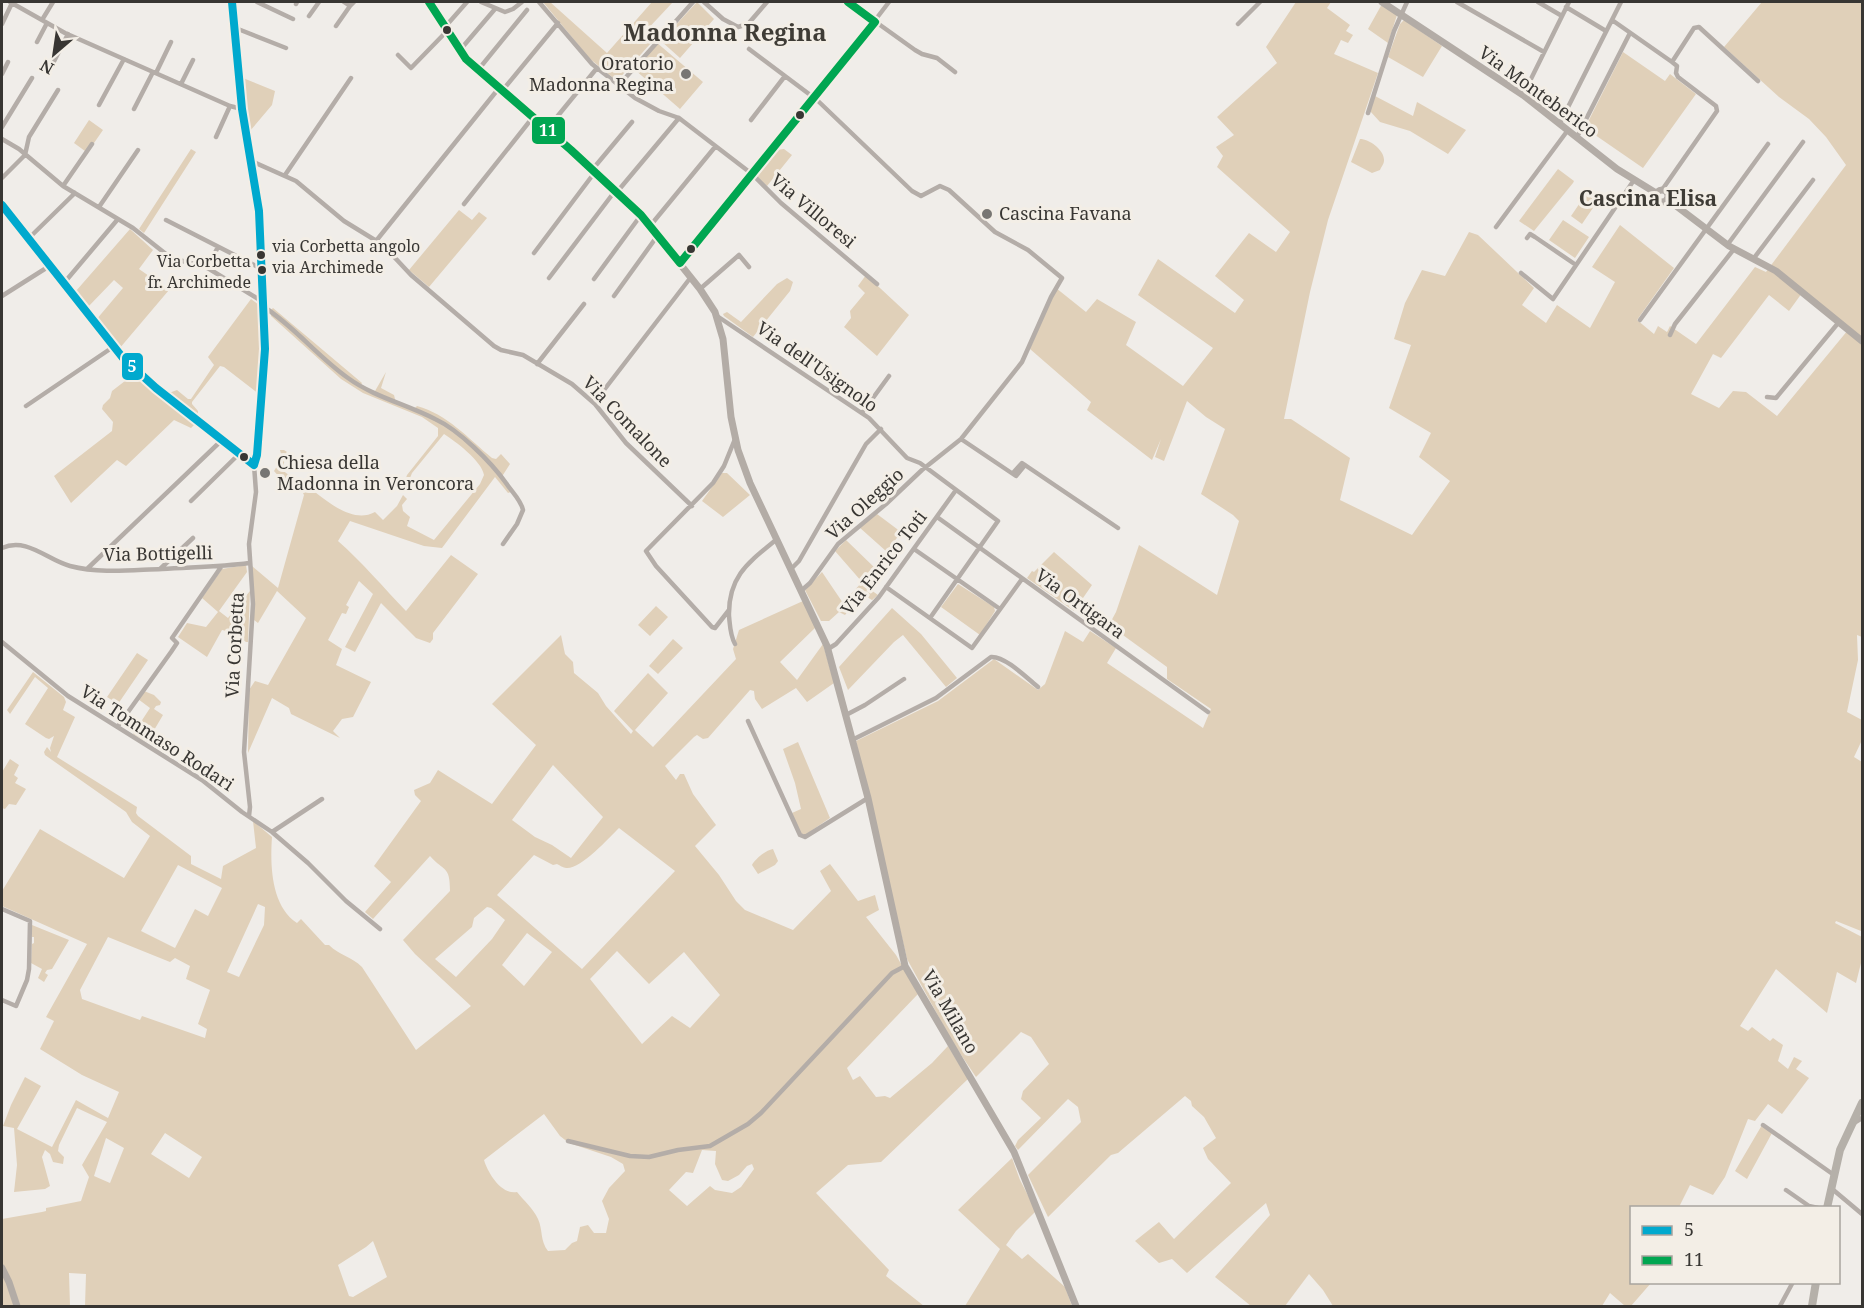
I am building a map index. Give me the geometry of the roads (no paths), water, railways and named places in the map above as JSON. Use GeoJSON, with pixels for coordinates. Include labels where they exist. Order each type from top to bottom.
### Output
{"type":"FeatureCollection","features":[{"type":"Feature","properties":{"kind":"main road"},"geometry":{"type":"LineString","coordinates":[[1827,1206],[1834,1175],[1850,1126],[1863,1103]]}},
{"type":"Feature","properties":{"kind":"main road"},"geometry":{"type":"LineString","coordinates":[[1812,1306],[1816,1284]]}},
{"type":"Feature","properties":{"kind":"street"},"geometry":{"type":"LineString","coordinates":[[2,24],[11,2],[68,34],[230,106],[242,109]]}},
{"type":"Feature","properties":{"kind":"street"},"geometry":{"type":"LineString","coordinates":[[37,42],[53,2]]}},
{"type":"Feature","properties":{"kind":"street"},"geometry":{"type":"LineString","coordinates":[[2,205],[113,347],[141,375],[239,454],[255,463],[265,349],[264,304],[260,268],[259,211],[242,109],[232,2]]}},
{"type":"Feature","properties":{"kind":"street"},"geometry":{"type":"LineString","coordinates":[[257,2],[293,19]]}},
{"type":"Feature","properties":{"kind":"street"},"geometry":{"type":"LineString","coordinates":[[309,16],[319,2]]}},
{"type":"Feature","properties":{"kind":"street"},"geometry":{"type":"LineString","coordinates":[[336,26],[352,4],[344,2]]}},
{"type":"Feature","properties":{"kind":"street","name":"Via Milano"},"geometry":{"type":"LineString","coordinates":[[429,2],[459,51],[641,215],[691,277],[717,316],[724,343],[735,440],[747,475],[828,649],[868,798],[905,966],[1018,1161],[1076,1306]]}},
{"type":"Feature","properties":{"kind":"street"},"geometry":{"type":"LineString","coordinates":[[398,55],[411,68],[446,29],[466,2]]}},
{"type":"Feature","properties":{"kind":"street"},"geometry":{"type":"LineString","coordinates":[[481,2],[501,12],[509,12],[522,2]]}},
{"type":"Feature","properties":{"kind":"street","name":"Via Villoresi"},"geometry":{"type":"LineString","coordinates":[[539,2],[581,53],[597,68],[639,100],[679,118],[752,174],[781,202],[877,284]]}},
{"type":"Feature","properties":{"kind":"street"},"geometry":{"type":"LineString","coordinates":[[619,85],[693,2]]}},
{"type":"Feature","properties":{"kind":"street"},"geometry":{"type":"LineString","coordinates":[[704,2],[735,26],[743,27],[767,2]]}},
{"type":"Feature","properties":{"kind":"street"},"geometry":{"type":"LineString","coordinates":[[848,2],[918,52],[937,58],[955,72]]}},
{"type":"Feature","properties":{"kind":"street"},"geometry":{"type":"LineString","coordinates":[[680,263],[890,2]]}},
{"type":"Feature","properties":{"kind":"street"},"geometry":{"type":"LineString","coordinates":[[1238,24],[1260,2]]}},
{"type":"Feature","properties":{"kind":"street","name":"Via Monteberico"},"geometry":{"type":"LineString","coordinates":[[1382,2],[1522,95],[1617,169],[1659,192],[1656,198],[1659,201],[1664,202],[1667,199],[1707,228]]}},
{"type":"Feature","properties":{"kind":"street"},"geometry":{"type":"LineString","coordinates":[[1368,113],[1390,41],[1407,2]]}},
{"type":"Feature","properties":{"kind":"street"},"geometry":{"type":"LineString","coordinates":[[1457,2],[1544,52]]}},
{"type":"Feature","properties":{"kind":"street"},"geometry":{"type":"LineString","coordinates":[[1538,2],[1562,16]]}},
{"type":"Feature","properties":{"kind":"street"},"geometry":{"type":"LineString","coordinates":[[1522,95],[1569,2]]}},
{"type":"Feature","properties":{"kind":"street"},"geometry":{"type":"LineString","coordinates":[[1560,123],[1621,2]]}},
{"type":"Feature","properties":{"kind":"street"},"geometry":{"type":"LineString","coordinates":[[1566,8],[1606,31]]}},
{"type":"Feature","properties":{"kind":"street"},"geometry":{"type":"LineString","coordinates":[[459,51],[495,9]]}},
{"type":"Feature","properties":{"kind":"street"},"geometry":{"type":"LineString","coordinates":[[478,70],[527,10]]}},
{"type":"Feature","properties":{"kind":"street"},"geometry":{"type":"LineString","coordinates":[[1611,20],[1677,66],[1678,77],[1716,106],[1717,111],[1659,192]]}},
{"type":"Feature","properties":{"kind":"street"},"geometry":{"type":"LineString","coordinates":[[376,241],[558,23]]}},
{"type":"Feature","properties":{"kind":"street"},"geometry":{"type":"LineString","coordinates":[[233,27],[286,48]]}},
{"type":"Feature","properties":{"kind":"street"},"geometry":{"type":"LineString","coordinates":[[1672,62],[1697,27],[1758,81]]}},
{"type":"Feature","properties":{"kind":"street"},"geometry":{"type":"LineString","coordinates":[[1577,137],[1630,33]]}},
{"type":"Feature","properties":{"kind":"street"},"geometry":{"type":"LineString","coordinates":[[48,73],[68,34]]}},
{"type":"Feature","properties":{"kind":"street"},"geometry":{"type":"LineString","coordinates":[[134,110],[171,42]]}},
{"type":"Feature","properties":{"kind":"street"},"geometry":{"type":"LineString","coordinates":[[748,49],[813,98],[912,191],[921,196],[940,186],[949,190],[995,232],[1028,250],[1062,278],[1022,362],[961,439],[926,468]]}},
{"type":"Feature","properties":{"kind":"street"},"geometry":{"type":"LineString","coordinates":[[99,105],[124,59]]}},
{"type":"Feature","properties":{"kind":"street"},"geometry":{"type":"LineString","coordinates":[[181,84],[193,60]]}},
{"type":"Feature","properties":{"kind":"street"},"geometry":{"type":"LineString","coordinates":[[2,74],[8,63]]}},
{"type":"Feature","properties":{"kind":"street"},"geometry":{"type":"LineString","coordinates":[[547,129],[597,68]]}},
{"type":"Feature","properties":{"kind":"street"},"geometry":{"type":"LineString","coordinates":[[751,120],[785,76]]}},
{"type":"Feature","properties":{"kind":"street"},"geometry":{"type":"LineString","coordinates":[[2,127],[32,78]]}},
{"type":"Feature","properties":{"kind":"street"},"geometry":{"type":"LineString","coordinates":[[285,175],[351,78]]}},
{"type":"Feature","properties":{"kind":"street"},"geometry":{"type":"LineString","coordinates":[[2,178],[25,154],[29,137],[58,90]]}},
{"type":"Feature","properties":{"kind":"street"},"geometry":{"type":"LineString","coordinates":[[216,137],[230,106]]}},
{"type":"Feature","properties":{"kind":"street"},"geometry":{"type":"LineString","coordinates":[[464,204],[533,117]]}},
{"type":"Feature","properties":{"kind":"street"},"geometry":{"type":"LineString","coordinates":[[549,278],[616,191],[679,118]]}},
{"type":"Feature","properties":{"kind":"street"},"geometry":{"type":"LineString","coordinates":[[534,252],[632,122]]}},
{"type":"Feature","properties":{"kind":"street"},"geometry":{"type":"LineString","coordinates":[[1496,227],[1568,130]]}},
{"type":"Feature","properties":{"kind":"street"},"geometry":{"type":"LineString","coordinates":[[2,139],[25,154],[63,186],[118,219],[172,259],[207,268],[264,304],[332,367],[367,391],[437,420],[460,436],[499,473],[523,510],[517,524],[503,543]]}},
{"type":"Feature","properties":{"kind":"street"},"geometry":{"type":"LineString","coordinates":[[1670,335],[1675,324],[1803,142]]}},
{"type":"Feature","properties":{"kind":"street"},"geometry":{"type":"LineString","coordinates":[[63,186],[92,144]]}},
{"type":"Feature","properties":{"kind":"street"},"geometry":{"type":"LineString","coordinates":[[1640,320],[1768,144]]}},
{"type":"Feature","properties":{"kind":"street"},"geometry":{"type":"LineString","coordinates":[[650,226],[715,147]]}},
{"type":"Feature","properties":{"kind":"street"},"geometry":{"type":"LineString","coordinates":[[99,207],[138,150]]}},
{"type":"Feature","properties":{"kind":"street","name":"Via Comalone"},"geometry":{"type":"LineString","coordinates":[[251,161],[285,175],[301,185],[344,221],[383,245],[411,275],[494,346],[501,350],[516,352],[564,378],[594,403],[626,443],[692,506]]}},
{"type":"Feature","properties":{"kind":"street"},"geometry":{"type":"LineString","coordinates":[[1521,273],[1553,300],[1635,179]]}},
{"type":"Feature","properties":{"kind":"street"},"geometry":{"type":"LineString","coordinates":[[1754,258],[1813,180]]}},
{"type":"Feature","properties":{"kind":"street"},"geometry":{"type":"LineString","coordinates":[[29,238],[75,193]]}},
{"type":"Feature","properties":{"kind":"street"},"geometry":{"type":"LineString","coordinates":[[594,279],[641,215]]}},
{"type":"Feature","properties":{"kind":"street"},"geometry":{"type":"LineString","coordinates":[[64,283],[118,219]]}},
{"type":"Feature","properties":{"kind":"street"},"geometry":{"type":"LineString","coordinates":[[166,220],[260,268]]}},
{"type":"Feature","properties":{"kind":"street"},"geometry":{"type":"LineString","coordinates":[[1707,228],[1731,247],[1776,272],[1863,341]]}},
{"type":"Feature","properties":{"kind":"street"},"geometry":{"type":"LineString","coordinates":[[1527,237],[1530,234],[1576,265]]}},
{"type":"Feature","properties":{"kind":"street"},"geometry":{"type":"LineString","coordinates":[[614,296],[658,235]]}},
{"type":"Feature","properties":{"kind":"street"},"geometry":{"type":"LineString","coordinates":[[207,268],[218,248]]}},
{"type":"Feature","properties":{"kind":"street"},"geometry":{"type":"LineString","coordinates":[[700,290],[739,255],[749,267]]}},
{"type":"Feature","properties":{"kind":"street"},"geometry":{"type":"LineString","coordinates":[[2,296],[51,265]]}},
{"type":"Feature","properties":{"kind":"street"},"geometry":{"type":"LineString","coordinates":[[594,403],[691,277]]}},
{"type":"Feature","properties":{"kind":"street"},"geometry":{"type":"LineString","coordinates":[[537,363],[584,304]]}},
{"type":"Feature","properties":{"kind":"street","name":"Via dell'Usignolo"},"geometry":{"type":"LineString","coordinates":[[717,316],[862,413],[881,429],[907,458],[919,462],[998,521],[980,549]]}},
{"type":"Feature","properties":{"kind":"street"},"geometry":{"type":"LineString","coordinates":[[1767,397],[1776,398],[1839,322]]}},
{"type":"Feature","properties":{"kind":"street"},"geometry":{"type":"LineString","coordinates":[[27,406],[113,347]]}},
{"type":"Feature","properties":{"kind":"street"},"geometry":{"type":"LineString","coordinates":[[862,413],[889,376]]}},
{"type":"Feature","properties":{"kind":"street"},"geometry":{"type":"LineString","coordinates":[[791,569],[798,561],[867,442],[881,429]]}},
{"type":"Feature","properties":{"kind":"street"},"geometry":{"type":"LineString","coordinates":[[961,439],[1013,473],[1021,463],[1025,465],[1118,528]]}},
{"type":"Feature","properties":{"kind":"street"},"geometry":{"type":"LineString","coordinates":[[88,568],[222,440]]}},
{"type":"Feature","properties":{"kind":"street"},"geometry":{"type":"LineString","coordinates":[[729,610],[715,628],[712,627],[646,554],[646,550],[692,506],[719,475],[735,440]]}},
{"type":"Feature","properties":{"kind":"street"},"geometry":{"type":"LineString","coordinates":[[190,501],[239,454]]}},
{"type":"Feature","properties":{"kind":"street","name":"Via Corbetta"},"geometry":{"type":"LineString","coordinates":[[249,816],[244,752],[253,604],[249,539],[256,495],[255,463]]}},
{"type":"Feature","properties":{"kind":"street","name":"Via Oleggio"},"geometry":{"type":"LineString","coordinates":[[802,590],[816,575],[836,545],[926,468]]}},
{"type":"Feature","properties":{"kind":"street","name":"Via Enrico Toti"},"geometry":{"type":"LineString","coordinates":[[828,649],[836,644],[886,587],[956,490]]}},
{"type":"Feature","properties":{"kind":"street","name":"Via Ortigara"},"geometry":{"type":"LineString","coordinates":[[937,517],[1208,712]]}},
{"type":"Feature","properties":{"kind":"street"},"geometry":{"type":"LineString","coordinates":[[160,569],[193,538]]}},
{"type":"Feature","properties":{"kind":"street"},"geometry":{"type":"LineString","coordinates":[[735,644],[730,630],[729,610],[732,589],[737,577],[777,539]]}},
{"type":"Feature","properties":{"kind":"street","name":"Via Bottigelli"},"geometry":{"type":"LineString","coordinates":[[2,548],[24,545],[69,566],[117,572],[221,567],[249,563]]}},
{"type":"Feature","properties":{"kind":"street"},"geometry":{"type":"LineString","coordinates":[[914,549],[1000,609]]}},
{"type":"Feature","properties":{"kind":"street"},"geometry":{"type":"LineString","coordinates":[[930,618],[980,549]]}},
{"type":"Feature","properties":{"kind":"street"},"geometry":{"type":"LineString","coordinates":[[118,726],[177,643],[172,638],[221,567]]}},
{"type":"Feature","properties":{"kind":"street"},"geometry":{"type":"LineString","coordinates":[[886,587],[972,648],[1022,579]]}},
{"type":"Feature","properties":{"kind":"street","name":"Via Tommaso Rodari"},"geometry":{"type":"LineString","coordinates":[[2,642],[68,696],[202,780],[272,832],[346,901],[380,929]]}},
{"type":"Feature","properties":{"kind":"street"},"geometry":{"type":"LineString","coordinates":[[852,740],[933,700],[991,657],[1004,660],[1038,687]]}},
{"type":"Feature","properties":{"kind":"street"},"geometry":{"type":"LineString","coordinates":[[846,715],[904,679]]}},
{"type":"Feature","properties":{"kind":"street"},"geometry":{"type":"LineString","coordinates":[[748,721],[800,835],[805,837],[868,798]]}},
{"type":"Feature","properties":{"kind":"street"},"geometry":{"type":"LineString","coordinates":[[272,832],[322,799]]}},
{"type":"Feature","properties":{"kind":"street"},"geometry":{"type":"LineString","coordinates":[[2,909],[30,921],[27,980],[16,1006],[2,1000]]}},
{"type":"Feature","properties":{"kind":"street"},"geometry":{"type":"LineString","coordinates":[[568,1141],[630,1156],[649,1156],[710,1146],[748,1124],[761,1113],[892,973],[905,966]]}},
{"type":"Feature","properties":{"kind":"street"},"geometry":{"type":"LineString","coordinates":[[1850,1126],[1863,1118]]}},
{"type":"Feature","properties":{"kind":"street"},"geometry":{"type":"LineString","coordinates":[[1763,1125],[1834,1175]]}},
{"type":"Feature","properties":{"kind":"street"},"geometry":{"type":"LineString","coordinates":[[1831,1188],[1863,1214]]}},
{"type":"Feature","properties":{"kind":"street"},"geometry":{"type":"LineString","coordinates":[[1786,1190],[1809,1206]]}},
{"type":"Feature","properties":{"kind":"street"},"geometry":{"type":"LineString","coordinates":[[2,1268],[17,1306]]}},
{"type":"Feature","properties":{"kind":"street"},"geometry":{"type":"LineString","coordinates":[[1780,1306],[1792,1284]]}},
{"type":"Feature","properties":{"kind":"place","name":"Oratorio Madonna Regina"},"geometry":{"type":"Point","coordinates":[686,74]}},
{"type":"Feature","properties":{"kind":"place","name":"Cascina Favana"},"geometry":{"type":"Point","coordinates":[987,214]}},
{"type":"Feature","properties":{"kind":"place","name":"via Corbetta angolo via Archimede"},"geometry":{"type":"Point","coordinates":[261,255]}},
{"type":"Feature","properties":{"kind":"place","name":"Via Corbetta fr. Archimede"},"geometry":{"type":"Point","coordinates":[262,270]}},
{"type":"Feature","properties":{"kind":"place","name":"Chiesa della Madonna in Veroncora"},"geometry":{"type":"Point","coordinates":[265,473]}},
{"type":"Feature","properties":{"kind":"district","name":"Madonna Regina"},"geometry":{"type":"Point","coordinates":[725,33]}},
{"type":"Feature","properties":{"kind":"district","name":"Cascina Elisa"},"geometry":{"type":"Point","coordinates":[1648,199]}}]}
